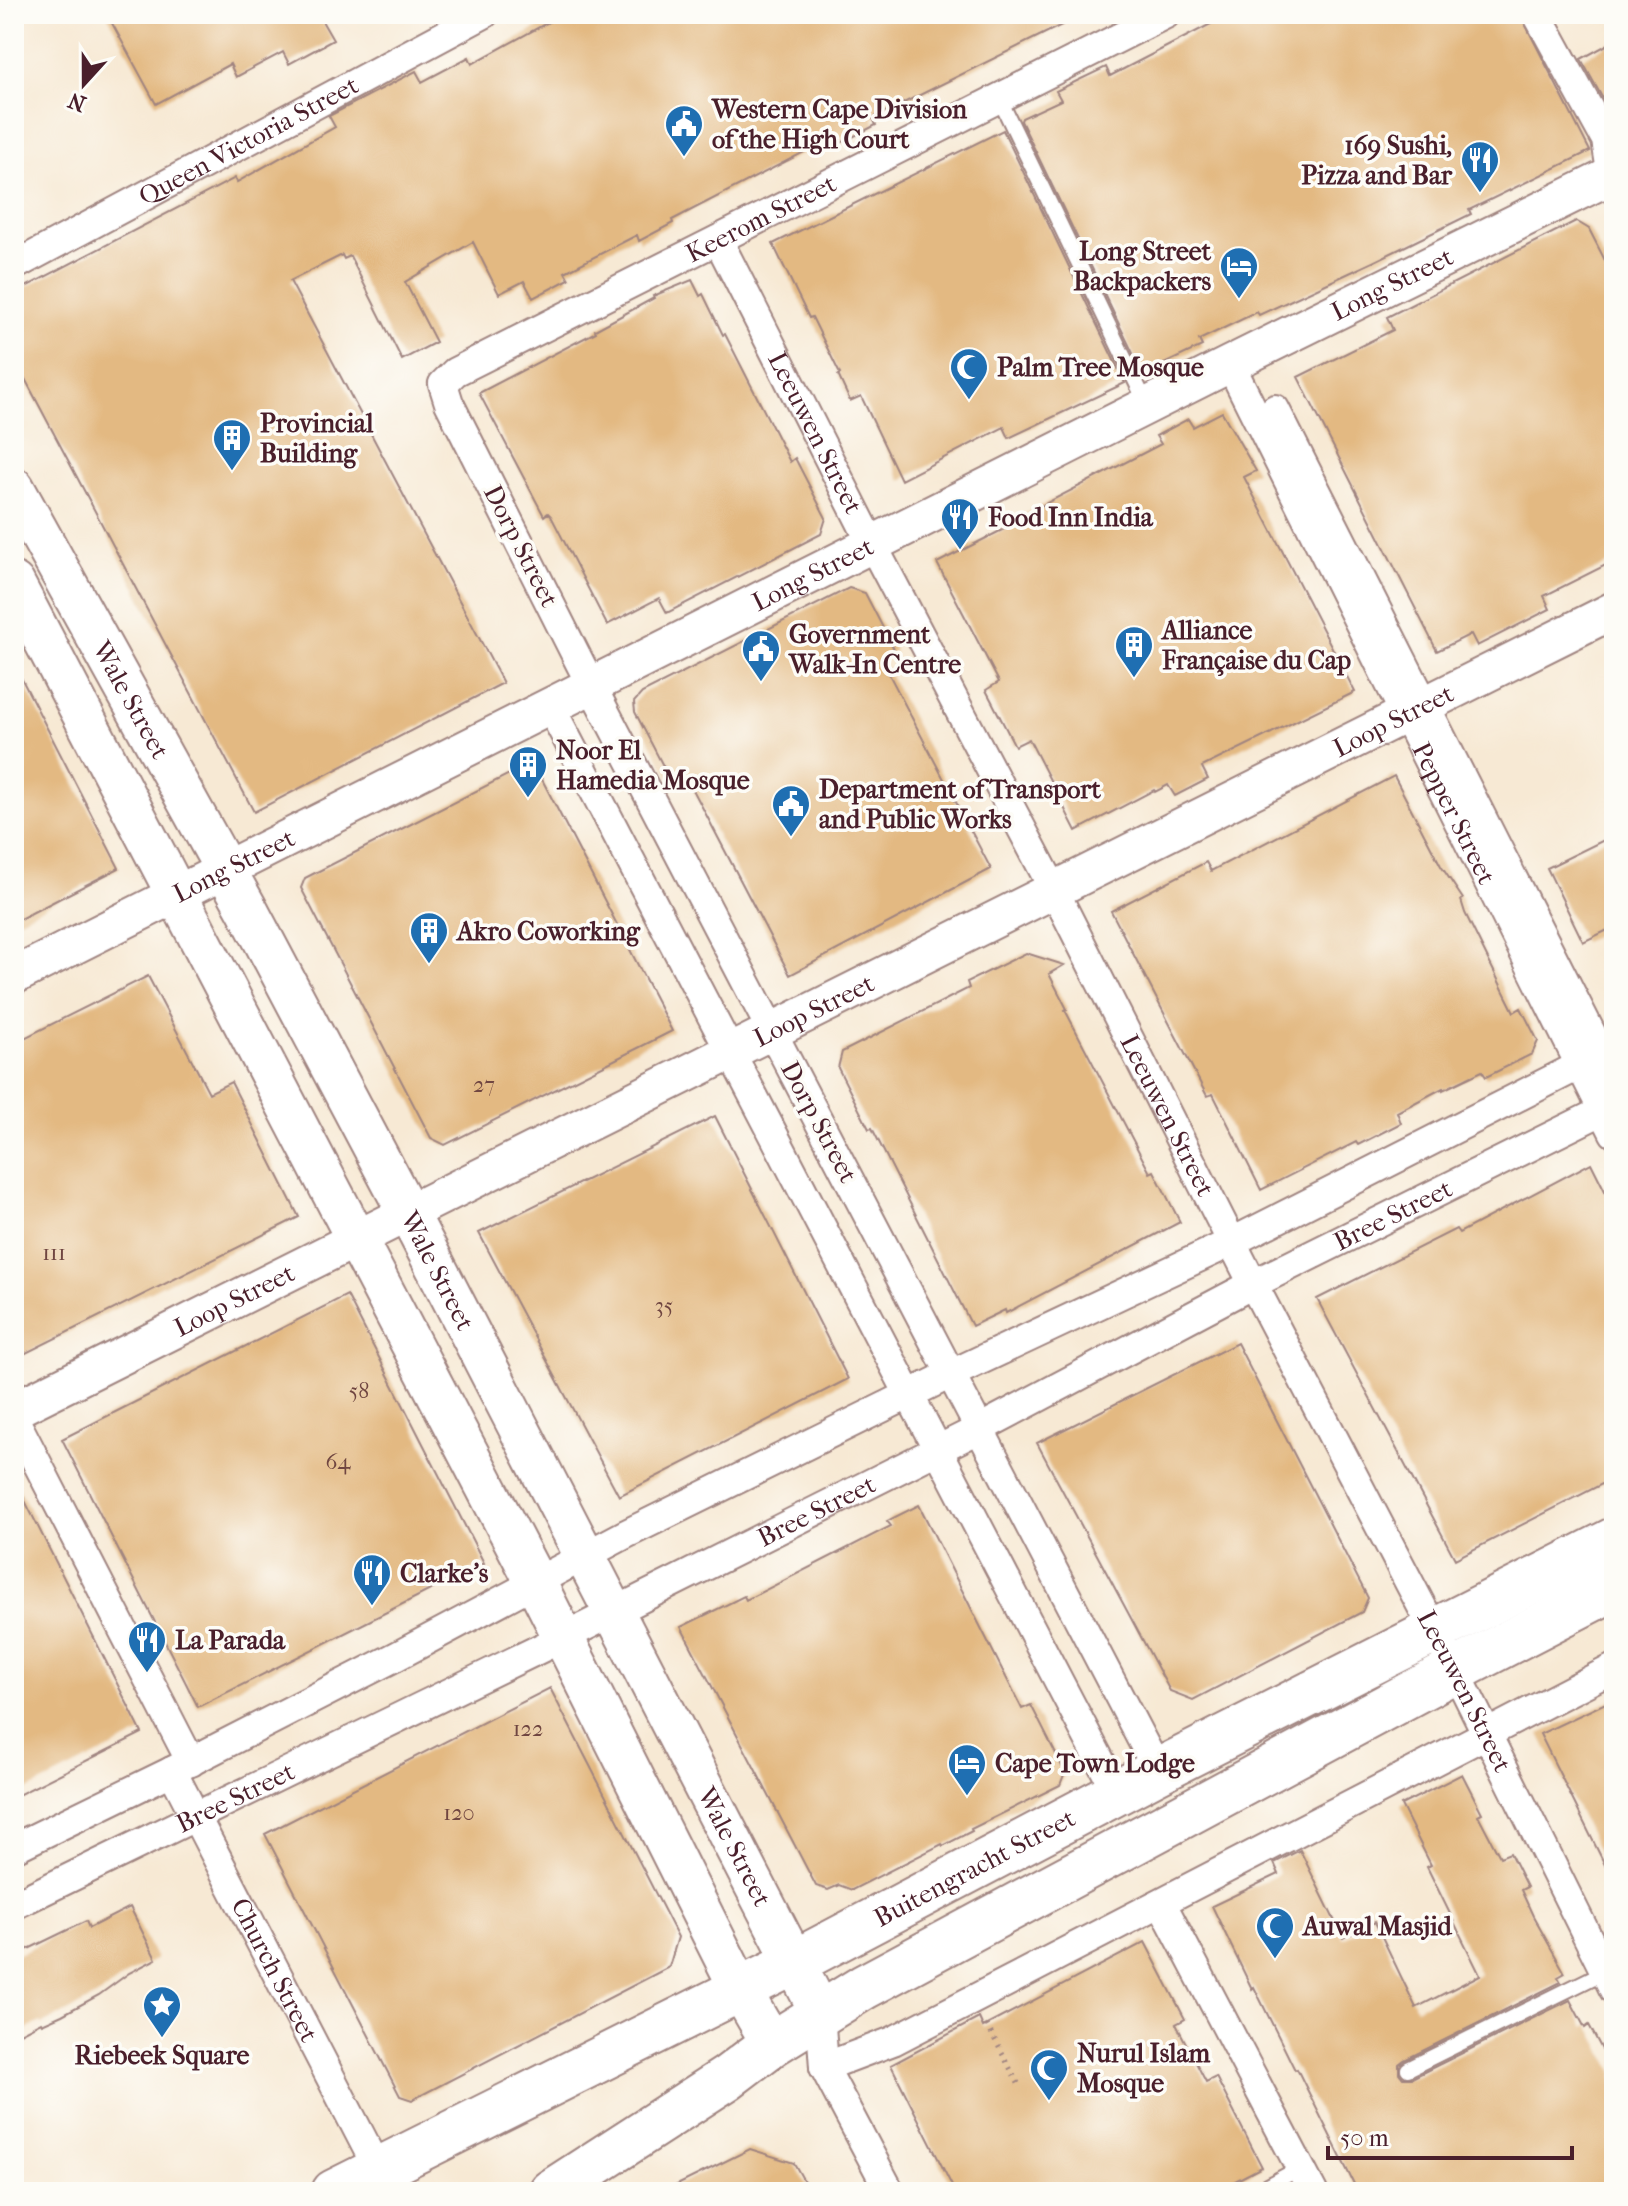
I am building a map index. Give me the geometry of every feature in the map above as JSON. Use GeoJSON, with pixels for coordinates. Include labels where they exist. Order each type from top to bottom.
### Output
{"type":"FeatureCollection","features":[{"type":"Feature","properties":{"kind":"main road","name":"Wale Street"},"geometry":{"type":"LineString","coordinates":[[19,507],[226,869],[408,1213],[820,2012]]}},
{"type":"Feature","properties":{"kind":"main road","name":"Wale Street"},"geometry":{"type":"LineString","coordinates":[[14,583],[564,1637],[740,1989],[772,2044]]}},
{"type":"Feature","properties":{"kind":"main road","name":"Buitengracht Street"},"geometry":{"type":"LineString","coordinates":[[334,2192],[795,1962],[1158,1771],[1614,1540]]}},
{"type":"Feature","properties":{"kind":"main road","name":"Buitengracht Street"},"geometry":{"type":"LineString","coordinates":[[551,2192],[595,2181],[772,2044],[820,2012],[1455,1670],[1614,1588]]}},
{"type":"Feature","properties":{"kind":"street","name":"Queen Victoria Street"},"geometry":{"type":"LineString","coordinates":[[14,266],[484,14]]}},
{"type":"Feature","properties":{"kind":"street","name":"Keerom Street"},"geometry":{"type":"LineString","coordinates":[[443,384],[455,372],[1166,14]]}},
{"type":"Feature","properties":{"kind":"street"},"geometry":{"type":"LineString","coordinates":[[1537,14],[1606,140],[1613,180]]}},
{"type":"Feature","properties":{"kind":"street","name":"Long Street"},"geometry":{"type":"LineString","coordinates":[[14,976],[1239,359],[1613,180]]}},
{"type":"Feature","properties":{"kind":"street","name":"Leeuwen Street"},"geometry":{"type":"LineString","coordinates":[[718,240],[872,544],[1054,890],[1253,1284],[1606,1964]]}},
{"type":"Feature","properties":{"kind":"street","name":"Pepper Street"},"geometry":{"type":"LineString","coordinates":[[1239,359],[1414,710],[1602,1062],[1610,1117]]}},
{"type":"Feature","properties":{"kind":"street","name":"Dorp Street"},"geometry":{"type":"LineString","coordinates":[[443,384],[449,403],[591,685],[1158,1771]]}},
{"type":"Feature","properties":{"kind":"street","name":"Loop Street"},"geometry":{"type":"LineString","coordinates":[[14,1410],[1614,610]]}},
{"type":"Feature","properties":{"kind":"street","name":"Dorp Street"},"geometry":{"type":"LineString","coordinates":[[550,706],[1117,1793]]}},
{"type":"Feature","properties":{"kind":"street","name":"Bree Street"},"geometry":{"type":"LineString","coordinates":[[14,1848],[182,1766],[585,1556],[910,1394],[1602,1062]]}},
{"type":"Feature","properties":{"kind":"street","name":"Bree Street"},"geometry":{"type":"LineString","coordinates":[[14,1905],[564,1637],[979,1429],[1253,1284],[1610,1117]]}},
{"type":"Feature","properties":{"kind":"street","name":"Church Street"},"geometry":{"type":"LineString","coordinates":[[14,1418],[182,1766],[196,1817],[378,2169]]}},
{"type":"Feature","properties":{"kind":"street"},"geometry":{"type":"LineString","coordinates":[[772,2044],[824,2067],[893,2041],[1614,1668]]}},
{"type":"Feature","properties":{"kind":"street"},"geometry":{"type":"LineString","coordinates":[[1162,1904],[1307,2180]]}},
{"type":"Feature","properties":{"kind":"street","name":"Wale Street"},"geometry":{"type":"LineString","coordinates":[[820,2012],[824,2067],[890,2192]]}},
{"type":"Feature","properties":{"kind":"lane"},"geometry":{"type":"LineString","coordinates":[[999,98],[1147,405]]}},
{"type":"Feature","properties":{"kind":"lane"},"geometry":{"type":"LineString","coordinates":[[1408,2069],[1606,1964]]}},
{"type":"Feature","properties":{"kind":"lane"},"geometry":{"type":"LineString","coordinates":[[1256,2192],[1307,2180]]}},
{"type":"Feature","properties":{"kind":"path"},"geometry":{"type":"LineString","coordinates":[[974,1999],[1019,2085]]}},
{"type":"Feature","properties":{"kind":"building"},"geometry":{"type":"Polygon","coordinates":[[[107,14],[318,14],[333,40],[289,64],[283,52],[236,77],[230,64],[156,104],[107,14]]]}},
{"type":"Feature","properties":{"kind":"building"},"geometry":{"type":"Polygon","coordinates":[[[563,14],[1084,14],[873,118],[876,125],[839,144],[835,136],[672,220],[673,223],[639,241],[637,235],[565,272],[569,279],[533,298],[524,281],[499,294],[473,242],[405,282],[436,342],[402,360],[350,256],[344,259],[342,255],[290,281],[503,683],[254,812],[14,358],[14,293],[235,178],[237,182],[335,127],[329,116],[416,71],[422,82],[469,57],[472,64],[563,14]]]}},
{"type":"Feature","properties":{"kind":"building"},"geometry":{"type":"Polygon","coordinates":[[[1230,14],[1520,14],[1590,151],[1469,210],[1471,214],[1373,262],[1199,340],[1202,346],[1143,374],[1021,121],[1061,100],[1056,91],[1106,67],[1110,76],[1230,14]]]}},
{"type":"Feature","properties":{"kind":"building"},"geometry":{"type":"Polygon","coordinates":[[[1614,41],[1614,119],[1581,59],[1614,41]]]}},
{"type":"Feature","properties":{"kind":"building"},"geometry":{"type":"Polygon","coordinates":[[[1003,130],[1125,383],[1009,438],[1004,427],[901,480],[861,396],[850,401],[840,374],[773,244],[1003,130]]]}},
{"type":"Feature","properties":{"kind":"building"},"geometry":{"type":"Polygon","coordinates":[[[1576,221],[1589,229],[1614,278],[1614,561],[1544,596],[1550,609],[1477,646],[1471,634],[1437,651],[1298,377],[1393,330],[1387,317],[1576,221]]]}},
{"type":"Feature","properties":{"kind":"building"},"geometry":{"type":"Polygon","coordinates":[[[692,280],[725,334],[790,462],[795,458],[826,518],[821,534],[667,613],[659,598],[607,625],[551,516],[548,513],[544,516],[479,393],[596,332],[653,296],[692,280]]]}},
{"type":"Feature","properties":{"kind":"building"},"geometry":{"type":"Polygon","coordinates":[[[1222,412],[1256,471],[1244,477],[1355,692],[1202,767],[1208,779],[1175,796],[1168,785],[1076,831],[1029,739],[1015,746],[986,690],[999,682],[937,563],[1161,444],[1156,436],[1188,419],[1193,427],[1222,412]]]}},
{"type":"Feature","properties":{"kind":"building"},"geometry":{"type":"Polygon","coordinates":[[[849,588],[865,593],[895,651],[881,659],[991,869],[790,975],[688,780],[674,787],[635,712],[634,702],[642,693],[849,588]]]}},
{"type":"Feature","properties":{"kind":"building"},"geometry":{"type":"Polygon","coordinates":[[[14,664],[119,868],[14,922],[14,664]]]}},
{"type":"Feature","properties":{"kind":"building"},"geometry":{"type":"Polygon","coordinates":[[[533,762],[672,1031],[445,1145],[431,1138],[301,888],[305,878],[533,762]]]}},
{"type":"Feature","properties":{"kind":"building"},"geometry":{"type":"Polygon","coordinates":[[[1394,776],[1441,866],[1463,899],[1465,913],[1514,1012],[1521,1008],[1538,1041],[1532,1054],[1486,1077],[1482,1071],[1443,1088],[1397,1112],[1401,1123],[1261,1190],[1213,1094],[1207,1096],[1111,911],[1206,862],[1211,871],[1394,776]]]}},
{"type":"Feature","properties":{"kind":"building"},"geometry":{"type":"Polygon","coordinates":[[[1614,835],[1614,927],[1583,942],[1547,868],[1614,835]]]}},
{"type":"Feature","properties":{"kind":"building"},"geometry":{"type":"Polygon","coordinates":[[[1026,953],[1064,965],[1049,974],[1065,1010],[1150,1173],[1154,1171],[1180,1222],[1006,1313],[1005,1310],[972,1326],[872,1128],[869,1129],[838,1068],[842,1052],[969,988],[967,982],[1026,953]]]}},
{"type":"Feature","properties":{"kind":"building"},"geometry":{"type":"Polygon","coordinates":[[[148,976],[209,1093],[231,1082],[299,1217],[14,1359],[14,1043],[148,976]]]}},
{"type":"Feature","properties":{"kind":"building"},"geometry":{"type":"Polygon","coordinates":[[[715,1116],[848,1379],[619,1496],[479,1233],[715,1116]]]}},
{"type":"Feature","properties":{"kind":"building"},"geometry":{"type":"Polygon","coordinates":[[[1591,1163],[1614,1209],[1614,1478],[1455,1559],[1317,1299],[1456,1229],[1459,1233],[1591,1163]]]}},
{"type":"Feature","properties":{"kind":"building"},"geometry":{"type":"Polygon","coordinates":[[[347,1295],[484,1563],[198,1707],[62,1439],[347,1295]]]}},
{"type":"Feature","properties":{"kind":"building"},"geometry":{"type":"Polygon","coordinates":[[[1237,1343],[1368,1598],[1362,1612],[1193,1700],[1170,1691],[1037,1443],[1237,1343]]]}},
{"type":"Feature","properties":{"kind":"building"},"geometry":{"type":"Polygon","coordinates":[[[14,1479],[142,1733],[14,1797],[14,1479]]]}},
{"type":"Feature","properties":{"kind":"building"},"geometry":{"type":"Polygon","coordinates":[[[919,1505],[1022,1709],[1031,1705],[1065,1772],[1060,1785],[943,1846],[852,1890],[839,1885],[828,1890],[816,1886],[681,1627],[744,1596],[746,1600],[891,1526],[887,1521],[919,1505]]]}},
{"type":"Feature","properties":{"kind":"building"},"geometry":{"type":"Polygon","coordinates":[[[550,1688],[678,1937],[669,1967],[412,2100],[400,2096],[265,1834],[550,1688]]]}},
{"type":"Feature","properties":{"kind":"building"},"geometry":{"type":"Polygon","coordinates":[[[1614,1699],[1614,1883],[1540,1734],[1614,1699]]]}},
{"type":"Feature","properties":{"kind":"building"},"geometry":{"type":"Polygon","coordinates":[[[1462,1774],[1482,1813],[1478,1815],[1500,1857],[1510,1853],[1527,1887],[1521,1890],[1565,1973],[1558,1977],[1561,1982],[1404,2060],[1399,2064],[1399,2073],[1403,2078],[1412,2078],[1570,2000],[1585,2028],[1589,2025],[1614,2072],[1614,2180],[1590,2192],[1358,2192],[1212,1906],[1279,1874],[1274,1863],[1300,1850],[1343,1938],[1375,1922],[1416,2008],[1480,1975],[1427,1867],[1431,1865],[1401,1805],[1462,1774]]]}},
{"type":"Feature","properties":{"kind":"building"},"geometry":{"type":"Polygon","coordinates":[[[130,1907],[156,1959],[129,1973],[99,1995],[14,2036],[14,1956],[86,1921],[89,1928],[130,1907]]]}},
{"type":"Feature","properties":{"kind":"building"},"geometry":{"type":"Polygon","coordinates":[[[1145,1942],[1185,2019],[1176,2024],[1206,2082],[1216,2077],[1262,2167],[1214,2192],[955,2192],[891,2065],[979,2018],[983,2027],[1145,1942]]]}},
{"type":"Feature","properties":{"kind":"building"},"geometry":{"type":"Polygon","coordinates":[[[750,2149],[794,2163],[810,2192],[663,2192],[750,2149]]]}},
{"type":"Feature","properties":{"kind":"place","name":"Western Cape Division of the High Court"},"geometry":{"type":"Point","coordinates":[684,158]}},
{"type":"Feature","properties":{"kind":"place","name":"169 Sushi, Pizza and Bar"},"geometry":{"type":"Point","coordinates":[1480,194]}},
{"type":"Feature","properties":{"kind":"place","name":"Long Street Backpackers"},"geometry":{"type":"Point","coordinates":[1239,300]}},
{"type":"Feature","properties":{"kind":"place","name":"Palm Tree Mosque"},"geometry":{"type":"Point","coordinates":[969,401]}},
{"type":"Feature","properties":{"kind":"place","name":"Provincial Building"},"geometry":{"type":"Point","coordinates":[232,472]}},
{"type":"Feature","properties":{"kind":"place","name":"Food Inn India"},"geometry":{"type":"Point","coordinates":[960,551]}},
{"type":"Feature","properties":{"kind":"place","name":"Alliance Française du Cap"},"geometry":{"type":"Point","coordinates":[1134,679]}},
{"type":"Feature","properties":{"kind":"place","name":"Government Walk-In Centre"},"geometry":{"type":"Point","coordinates":[761,683]}},
{"type":"Feature","properties":{"kind":"place","name":"Noor El Hamedia Mosque"},"geometry":{"type":"Point","coordinates":[528,799]}},
{"type":"Feature","properties":{"kind":"place","name":"Department of Transport and Public Works"},"geometry":{"type":"Point","coordinates":[791,838]}},
{"type":"Feature","properties":{"kind":"place","name":"Akro Coworking"},"geometry":{"type":"Point","coordinates":[429,965]}},
{"type":"Feature","properties":{"kind":"place","name":"Clarke's"},"geometry":{"type":"Point","coordinates":[372,1607]}},
{"type":"Feature","properties":{"kind":"place","name":"La Parada"},"geometry":{"type":"Point","coordinates":[147,1674]}},
{"type":"Feature","properties":{"kind":"place","name":"Cape Town Lodge"},"geometry":{"type":"Point","coordinates":[967,1797]}},
{"type":"Feature","properties":{"kind":"place","name":"Auwal Masjid"},"geometry":{"type":"Point","coordinates":[1275,1960]}},
{"type":"Feature","properties":{"kind":"place","name":"Riebeek Square"},"geometry":{"type":"Point","coordinates":[162,2039]}},
{"type":"Feature","properties":{"kind":"place","name":"Nurul Islam Mosque"},"geometry":{"type":"Point","coordinates":[1049,2102]}}]}
